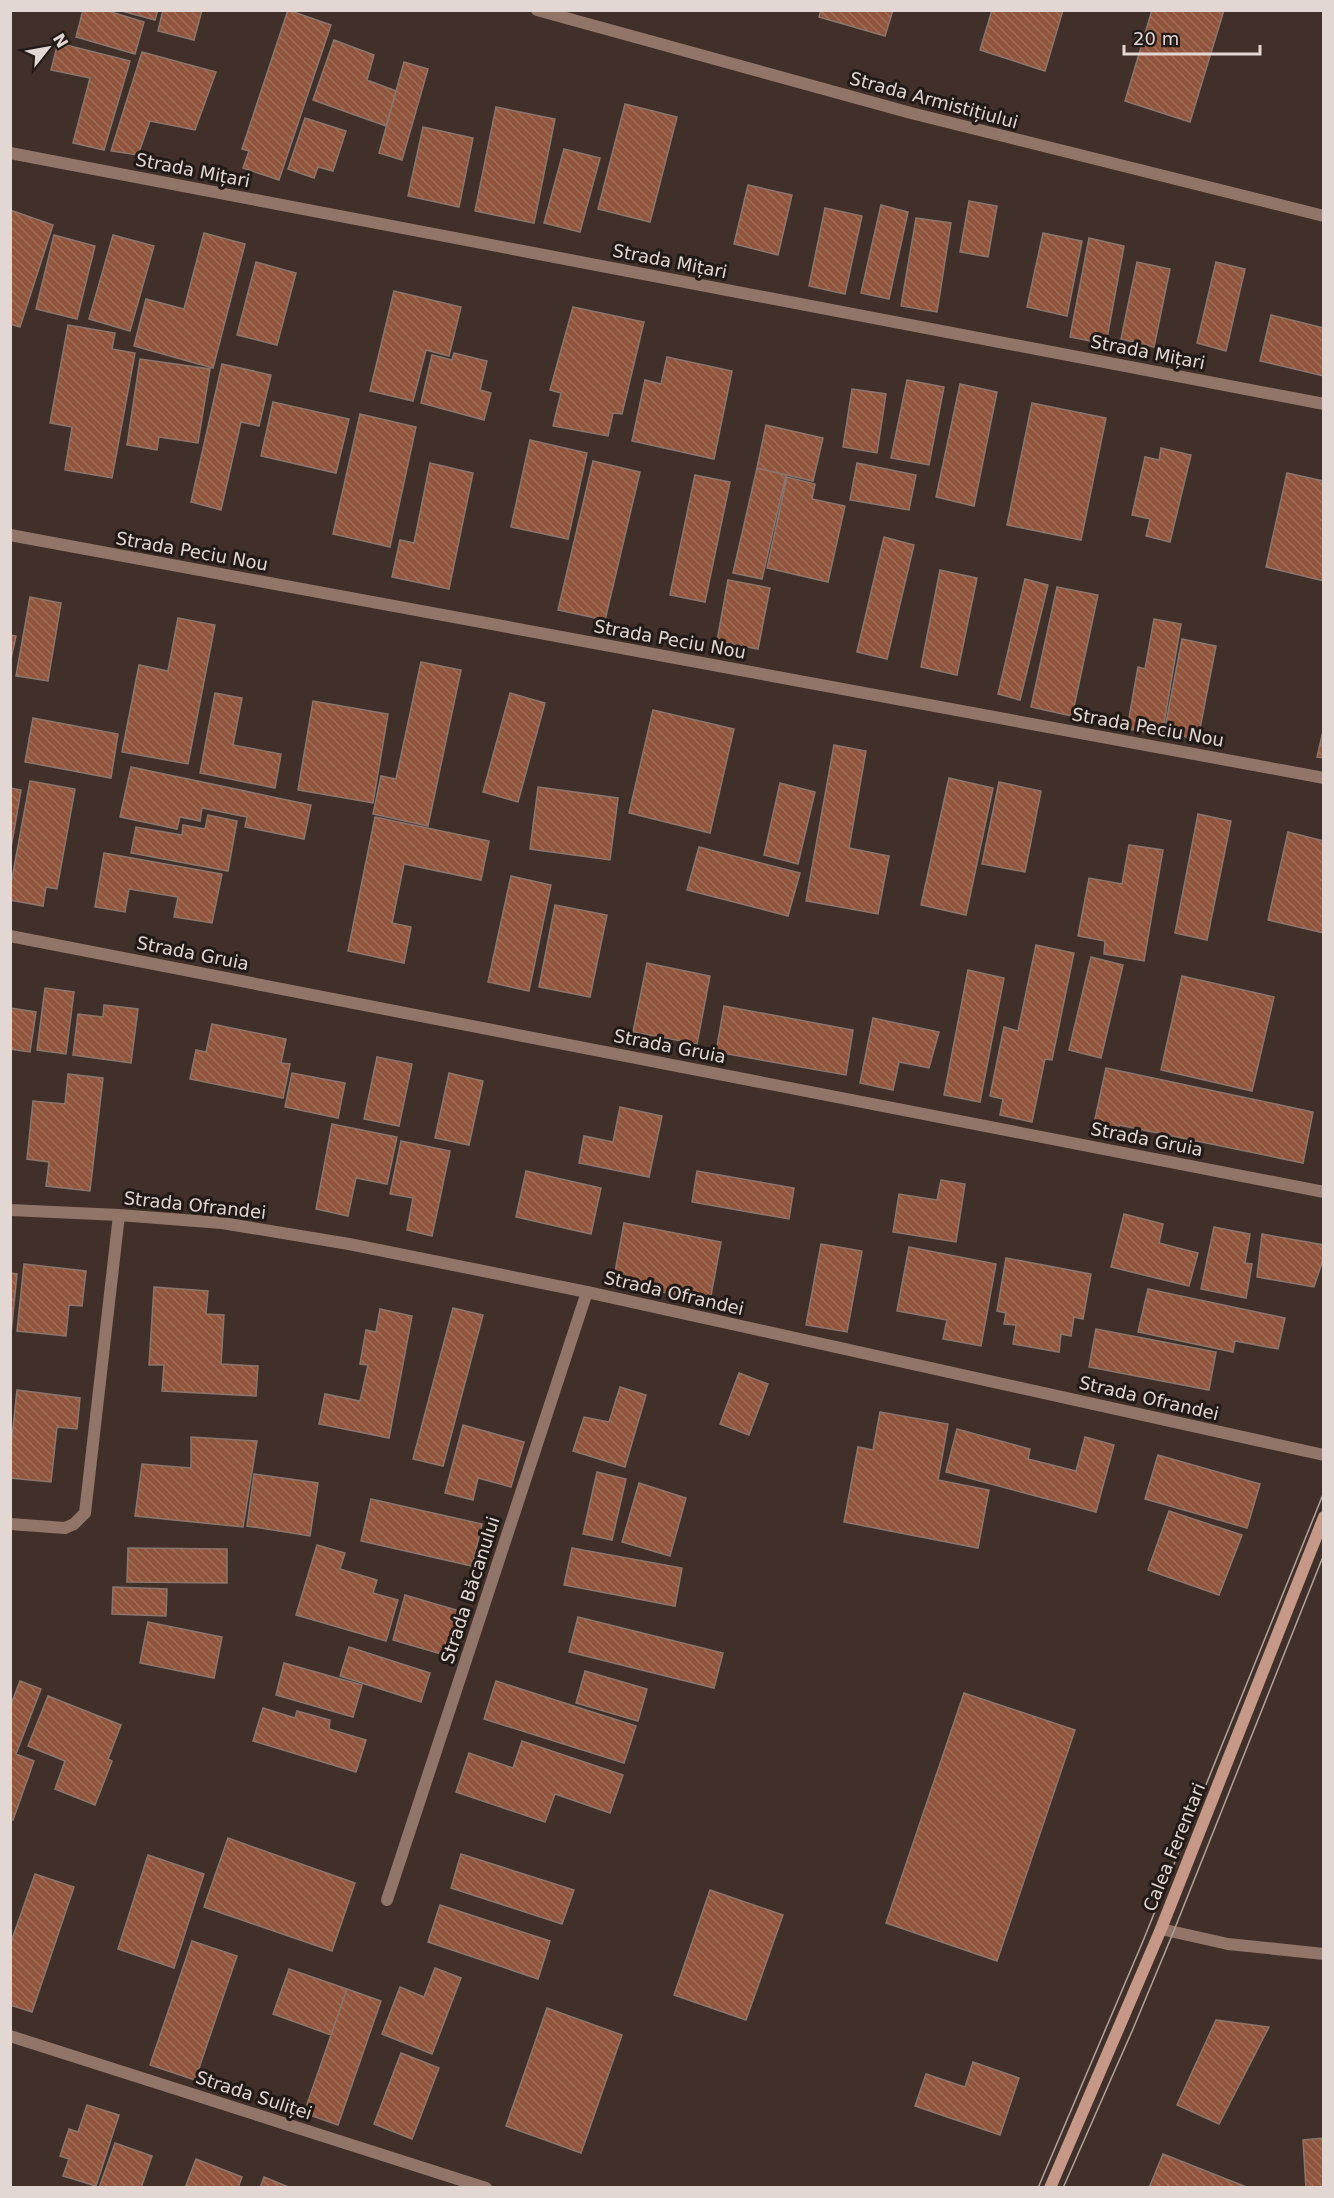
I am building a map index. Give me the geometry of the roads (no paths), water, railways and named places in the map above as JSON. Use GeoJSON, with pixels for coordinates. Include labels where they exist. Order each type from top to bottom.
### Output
{"type":"FeatureCollection","features":[{"type":"Feature","properties":{"kind":"main road","name":"Calea Ferentari"},"geometry":{"type":"LineString","coordinates":[[1050,2187],[1161,1929],[1323,1517]]}},
{"type":"Feature","properties":{"kind":"street","name":"Strada Armistițiului"},"geometry":{"type":"LineString","coordinates":[[537,10],[911,113],[1323,216]]}},
{"type":"Feature","properties":{"kind":"street","name":"Strada Mițari"},"geometry":{"type":"LineString","coordinates":[[10,153],[1323,404]]}},
{"type":"Feature","properties":{"kind":"street","name":"Strada Peciu Nou"},"geometry":{"type":"LineString","coordinates":[[10,536],[1323,778]]}},
{"type":"Feature","properties":{"kind":"street","name":"Strada Gruia"},"geometry":{"type":"LineString","coordinates":[[10,936],[1323,1192]]}},
{"type":"Feature","properties":{"kind":"street","name":"Strada Ofrandei"},"geometry":{"type":"LineString","coordinates":[[10,1210],[222,1223],[349,1244],[588,1292],[1323,1455]]}},
{"type":"Feature","properties":{"kind":"street"},"geometry":{"type":"LineString","coordinates":[[10,1524],[65,1528],[74,1524],[85,1513],[119,1215]]}},
{"type":"Feature","properties":{"kind":"street","name":"Strada Băcanului"},"geometry":{"type":"LineString","coordinates":[[387,1900],[588,1292]]}},
{"type":"Feature","properties":{"kind":"street"},"geometry":{"type":"LineString","coordinates":[[1161,1929],[1228,1944],[1323,1954]]}},
{"type":"Feature","properties":{"kind":"street","name":"Strada Suliței"},"geometry":{"type":"LineString","coordinates":[[10,2036],[486,2187]]}},
{"type":"Feature","properties":{"kind":"tram line"},"geometry":{"type":"LineString","coordinates":[[1038,2188],[1143,1941],[1324,1492]]}},
{"type":"Feature","properties":{"kind":"tram line"},"geometry":{"type":"LineString","coordinates":[[1063,2188],[1173,1933],[1324,1554]]}}]}
